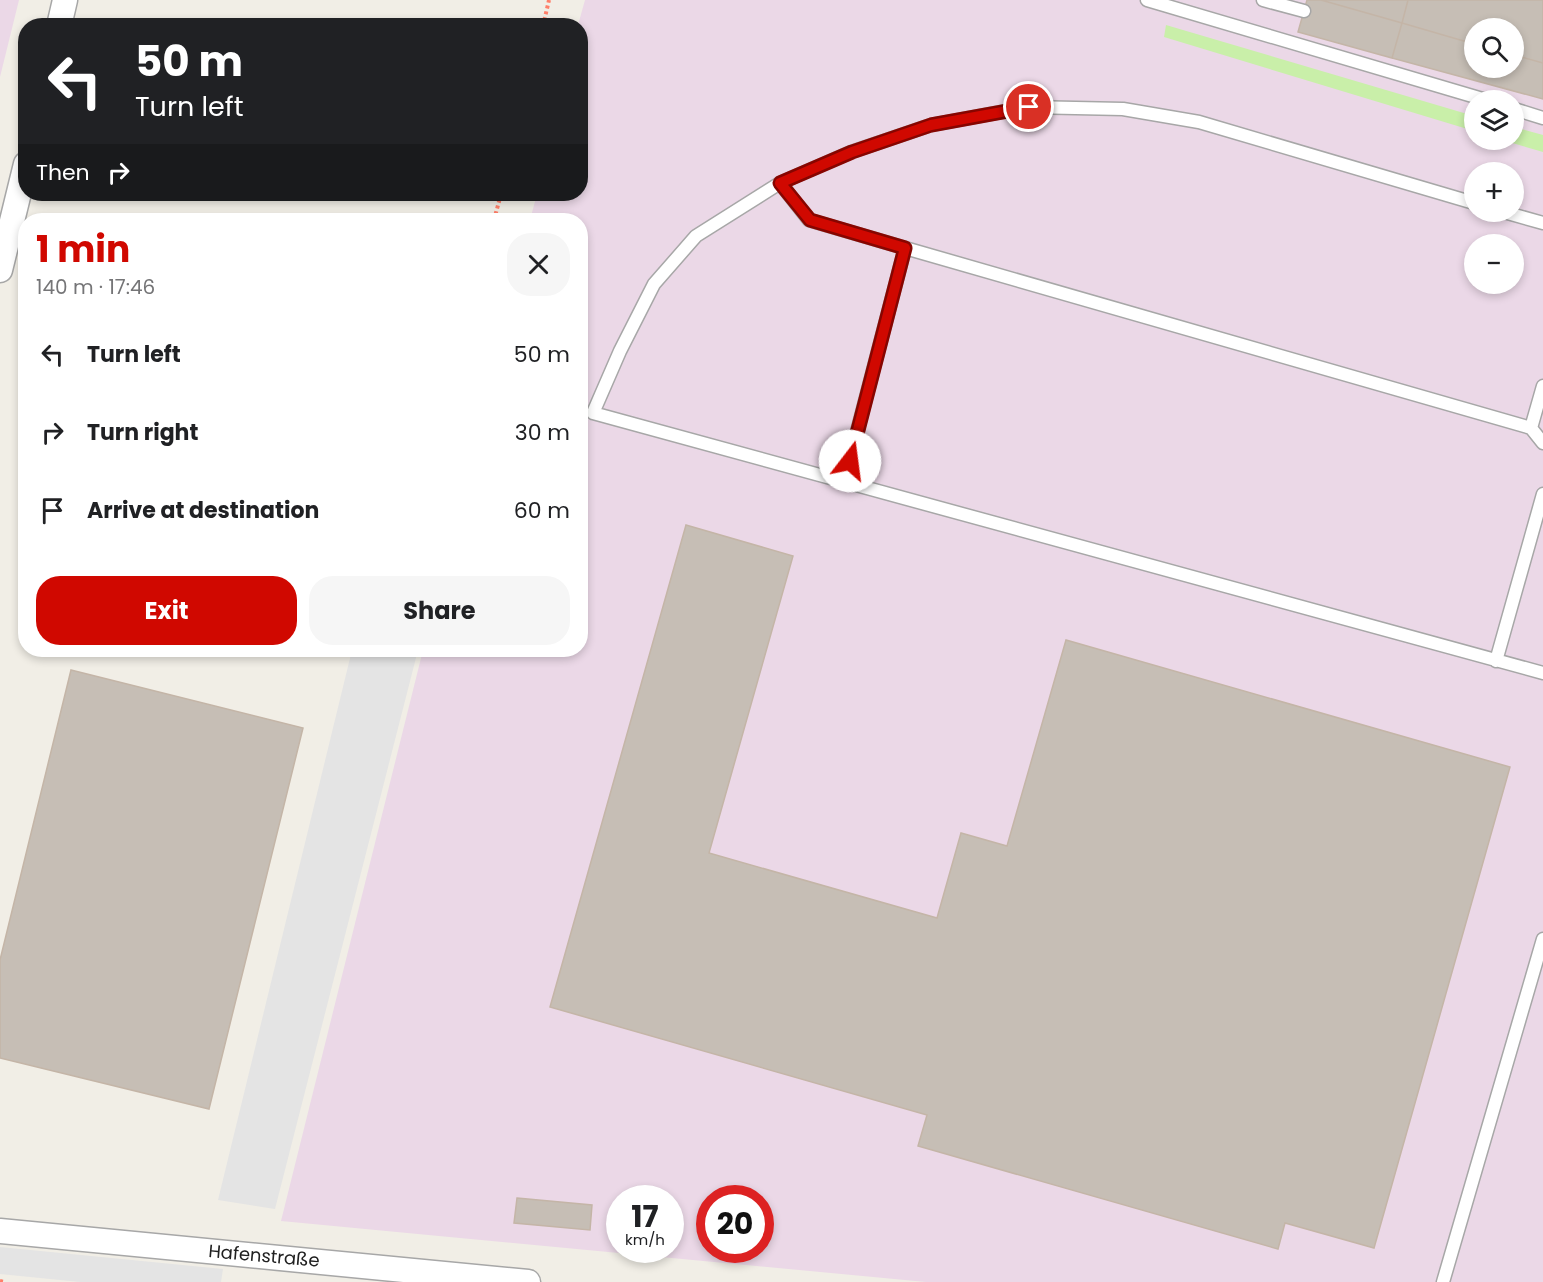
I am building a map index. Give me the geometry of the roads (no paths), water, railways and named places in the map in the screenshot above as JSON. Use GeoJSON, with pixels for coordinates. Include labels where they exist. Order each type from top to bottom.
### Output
{"type":"FeatureCollection","features":[{"type":"Feature","properties":{"kind":"street"},"geometry":{"type":"LineString","coordinates":[[61,18],[65,0]]}},
{"type":"Feature","properties":{"kind":"street"},"geometry":{"type":"LineString","coordinates":[[0,270],[18,197]]}},
{"type":"Feature","properties":{"kind":"street","name":"Hafenstraße"},"geometry":{"type":"LineString","coordinates":[[0,1231],[528,1282]]}},
{"type":"Feature","properties":{"kind":"lane"},"geometry":{"type":"LineString","coordinates":[[1147,0],[1464,94]]}},
{"type":"Feature","properties":{"kind":"lane"},"geometry":{"type":"LineString","coordinates":[[1263,0],[1304,11]]}},
{"type":"Feature","properties":{"kind":"lane"},"geometry":{"type":"LineString","coordinates":[[1464,200],[1199,122],[1123,109],[1029,107],[931,125],[852,152],[780,183],[696,236],[654,284],[620,351],[593,413],[1543,673]]}},
{"type":"Feature","properties":{"kind":"lane"},"geometry":{"type":"LineString","coordinates":[[1524,112],[1543,117]]}},
{"type":"Feature","properties":{"kind":"lane"},"geometry":{"type":"LineString","coordinates":[[780,183],[810,220],[1531,428],[1543,443]]}},
{"type":"Feature","properties":{"kind":"lane"},"geometry":{"type":"LineString","coordinates":[[1524,218],[1543,223]]}},
{"type":"Feature","properties":{"kind":"lane"},"geometry":{"type":"LineString","coordinates":[[844,483],[905,248]]}},
{"type":"Feature","properties":{"kind":"lane"},"geometry":{"type":"LineString","coordinates":[[1531,428],[1543,386]]}},
{"type":"Feature","properties":{"kind":"lane"},"geometry":{"type":"LineString","coordinates":[[1496,661],[1543,494]]}},
{"type":"Feature","properties":{"kind":"lane"},"geometry":{"type":"LineString","coordinates":[[1443,1282],[1543,939]]}}]}
